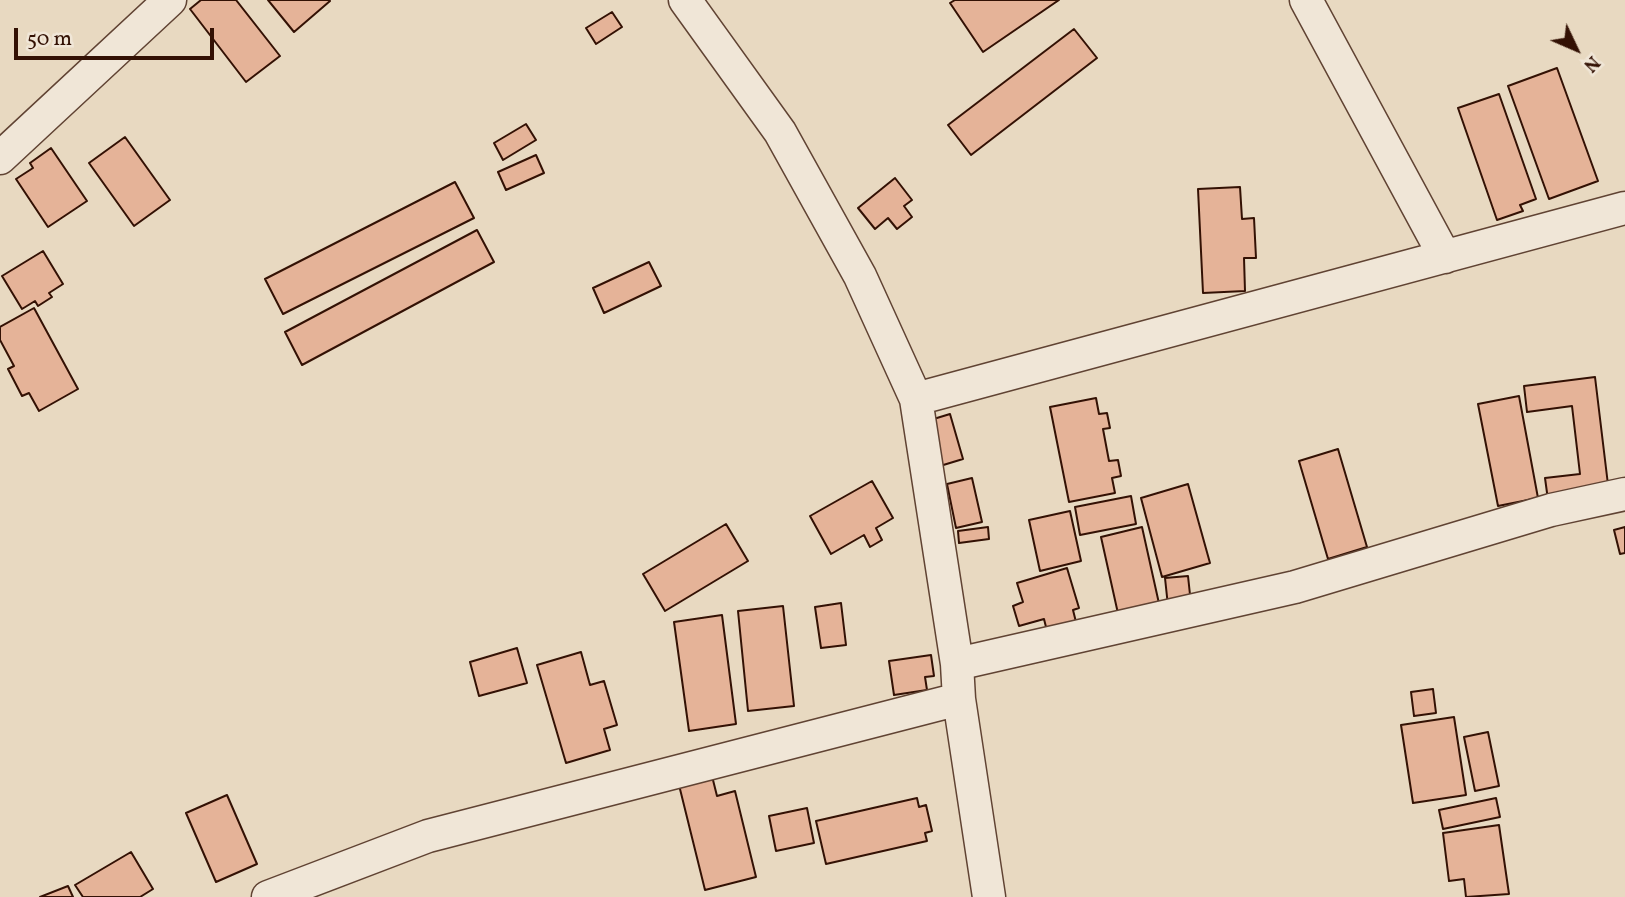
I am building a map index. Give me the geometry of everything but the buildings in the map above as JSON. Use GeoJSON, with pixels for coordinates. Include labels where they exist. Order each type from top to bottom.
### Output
{"type":"FeatureCollection","features":[{"type":"Feature","properties":{"kind":"street"},"geometry":{"type":"LineString","coordinates":[[0,158],[170,0]]}},
{"type":"Feature","properties":{"kind":"street"},"geometry":{"type":"LineString","coordinates":[[685,0],[780,132],[860,276],[916,399],[957,664],[959,699],[989,897]]}},
{"type":"Feature","properties":{"kind":"street"},"geometry":{"type":"LineString","coordinates":[[1306,0],[1445,257]]}},
{"type":"Feature","properties":{"kind":"street"},"geometry":{"type":"LineString","coordinates":[[916,399],[1625,208]]}},
{"type":"Feature","properties":{"kind":"street"},"geometry":{"type":"LineString","coordinates":[[957,664],[1295,587],[1550,510],[1625,494]]}},
{"type":"Feature","properties":{"kind":"street"},"geometry":{"type":"LineString","coordinates":[[268,897],[428,836],[959,699]]}}]}
